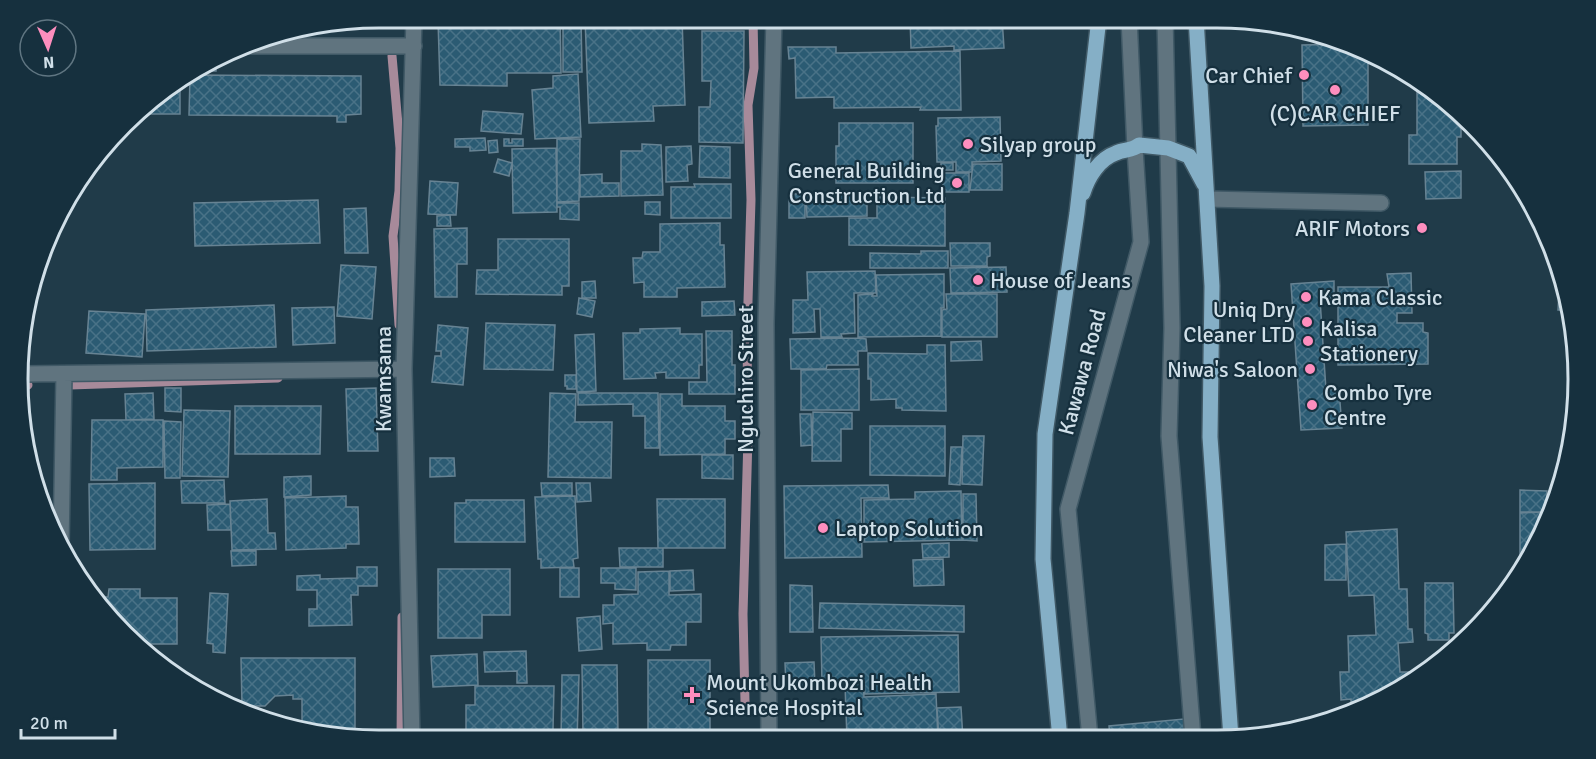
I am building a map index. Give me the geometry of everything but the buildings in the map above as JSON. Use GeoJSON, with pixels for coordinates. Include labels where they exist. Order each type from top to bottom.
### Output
{"type":"FeatureCollection","features":[{"type":"Feature","properties":{"kind":"main road","name":"Kawawa Road"},"geometry":{"type":"LineString","coordinates":[[1059,730],[1043,559],[1045,434],[1077,213],[1098,28]]}},
{"type":"Feature","properties":{"kind":"main road"},"geometry":{"type":"LineString","coordinates":[[1197,28],[1212,286],[1210,437],[1230,730]]}},
{"type":"Feature","properties":{"kind":"main road"},"geometry":{"type":"LineString","coordinates":[[1077,213],[1084,189],[1095,168],[1115,153],[1135,149],[1139,145],[1168,148],[1189,156],[1207,194]]}},
{"type":"Feature","properties":{"kind":"street","name":"Kwamsama"},"geometry":{"type":"LineString","coordinates":[[412,730],[404,369],[414,28]]}},
{"type":"Feature","properties":{"kind":"street","name":"Nguchiro Street"},"geometry":{"type":"LineString","coordinates":[[769,730],[768,440],[765,323],[774,28]]}},
{"type":"Feature","properties":{"kind":"street","name":"Kawawa Road"},"geometry":{"type":"LineString","coordinates":[[1089,730],[1068,508],[1141,242],[1129,28]]}},
{"type":"Feature","properties":{"kind":"street"},"geometry":{"type":"LineString","coordinates":[[1165,28],[1172,328],[1169,436],[1192,730]]}},
{"type":"Feature","properties":{"kind":"street"},"geometry":{"type":"LineString","coordinates":[[270,46],[414,46]]}},
{"type":"Feature","properties":{"kind":"street"},"geometry":{"type":"LineString","coordinates":[[1207,194],[1381,203]]}},
{"type":"Feature","properties":{"kind":"street"},"geometry":{"type":"LineString","coordinates":[[28,374],[404,369]]}},
{"type":"Feature","properties":{"kind":"street"},"geometry":{"type":"LineString","coordinates":[[61,527],[64,374]]}},
{"type":"Feature","properties":{"kind":"waterway"},"geometry":{"type":"LineString","coordinates":[[745,702],[743,614],[751,200],[748,105],[754,68],[753,28]]}},
{"type":"Feature","properties":{"kind":"waterway"},"geometry":{"type":"LineString","coordinates":[[392,56],[400,148],[399,191],[393,236],[399,325]]}},
{"type":"Feature","properties":{"kind":"waterway"},"geometry":{"type":"LineString","coordinates":[[70,385],[278,378]]}},
{"type":"Feature","properties":{"kind":"waterway"},"geometry":{"type":"LineString","coordinates":[[401,730],[402,617]]}},
{"type":"Feature","properties":{"kind":"place","name":"Car Chief"},"geometry":{"type":"Point","coordinates":[1304,75]}},
{"type":"Feature","properties":{"kind":"place","name":"(C)CAR CHIEF"},"geometry":{"type":"Point","coordinates":[1335,90]}},
{"type":"Feature","properties":{"kind":"place","name":"Silyap group"},"geometry":{"type":"Point","coordinates":[968,144]}},
{"type":"Feature","properties":{"kind":"place","name":"General Building Construction Ltd"},"geometry":{"type":"Point","coordinates":[957,183]}},
{"type":"Feature","properties":{"kind":"place","name":"ARIF Motors"},"geometry":{"type":"Point","coordinates":[1422,228]}},
{"type":"Feature","properties":{"kind":"place","name":"House of Jeans"},"geometry":{"type":"Point","coordinates":[978,280]}},
{"type":"Feature","properties":{"kind":"place","name":"Kama Classic"},"geometry":{"type":"Point","coordinates":[1306,297]}},
{"type":"Feature","properties":{"kind":"place","name":"Uniq Dry Cleaner LTD"},"geometry":{"type":"Point","coordinates":[1307,322]}},
{"type":"Feature","properties":{"kind":"place","name":"Kalisa Stationery"},"geometry":{"type":"Point","coordinates":[1308,341]}},
{"type":"Feature","properties":{"kind":"place","name":"Niwa's Saloon"},"geometry":{"type":"Point","coordinates":[1310,369]}},
{"type":"Feature","properties":{"kind":"place","name":"Combo Tyre Centre"},"geometry":{"type":"Point","coordinates":[1312,405]}},
{"type":"Feature","properties":{"kind":"place","name":"Laptop Solution"},"geometry":{"type":"Point","coordinates":[823,528]}},
{"type":"Feature","properties":{"kind":"place","name":"Mount Ukombozi Health Science Hospital"},"geometry":{"type":"Point","coordinates":[692,695]}}]}
